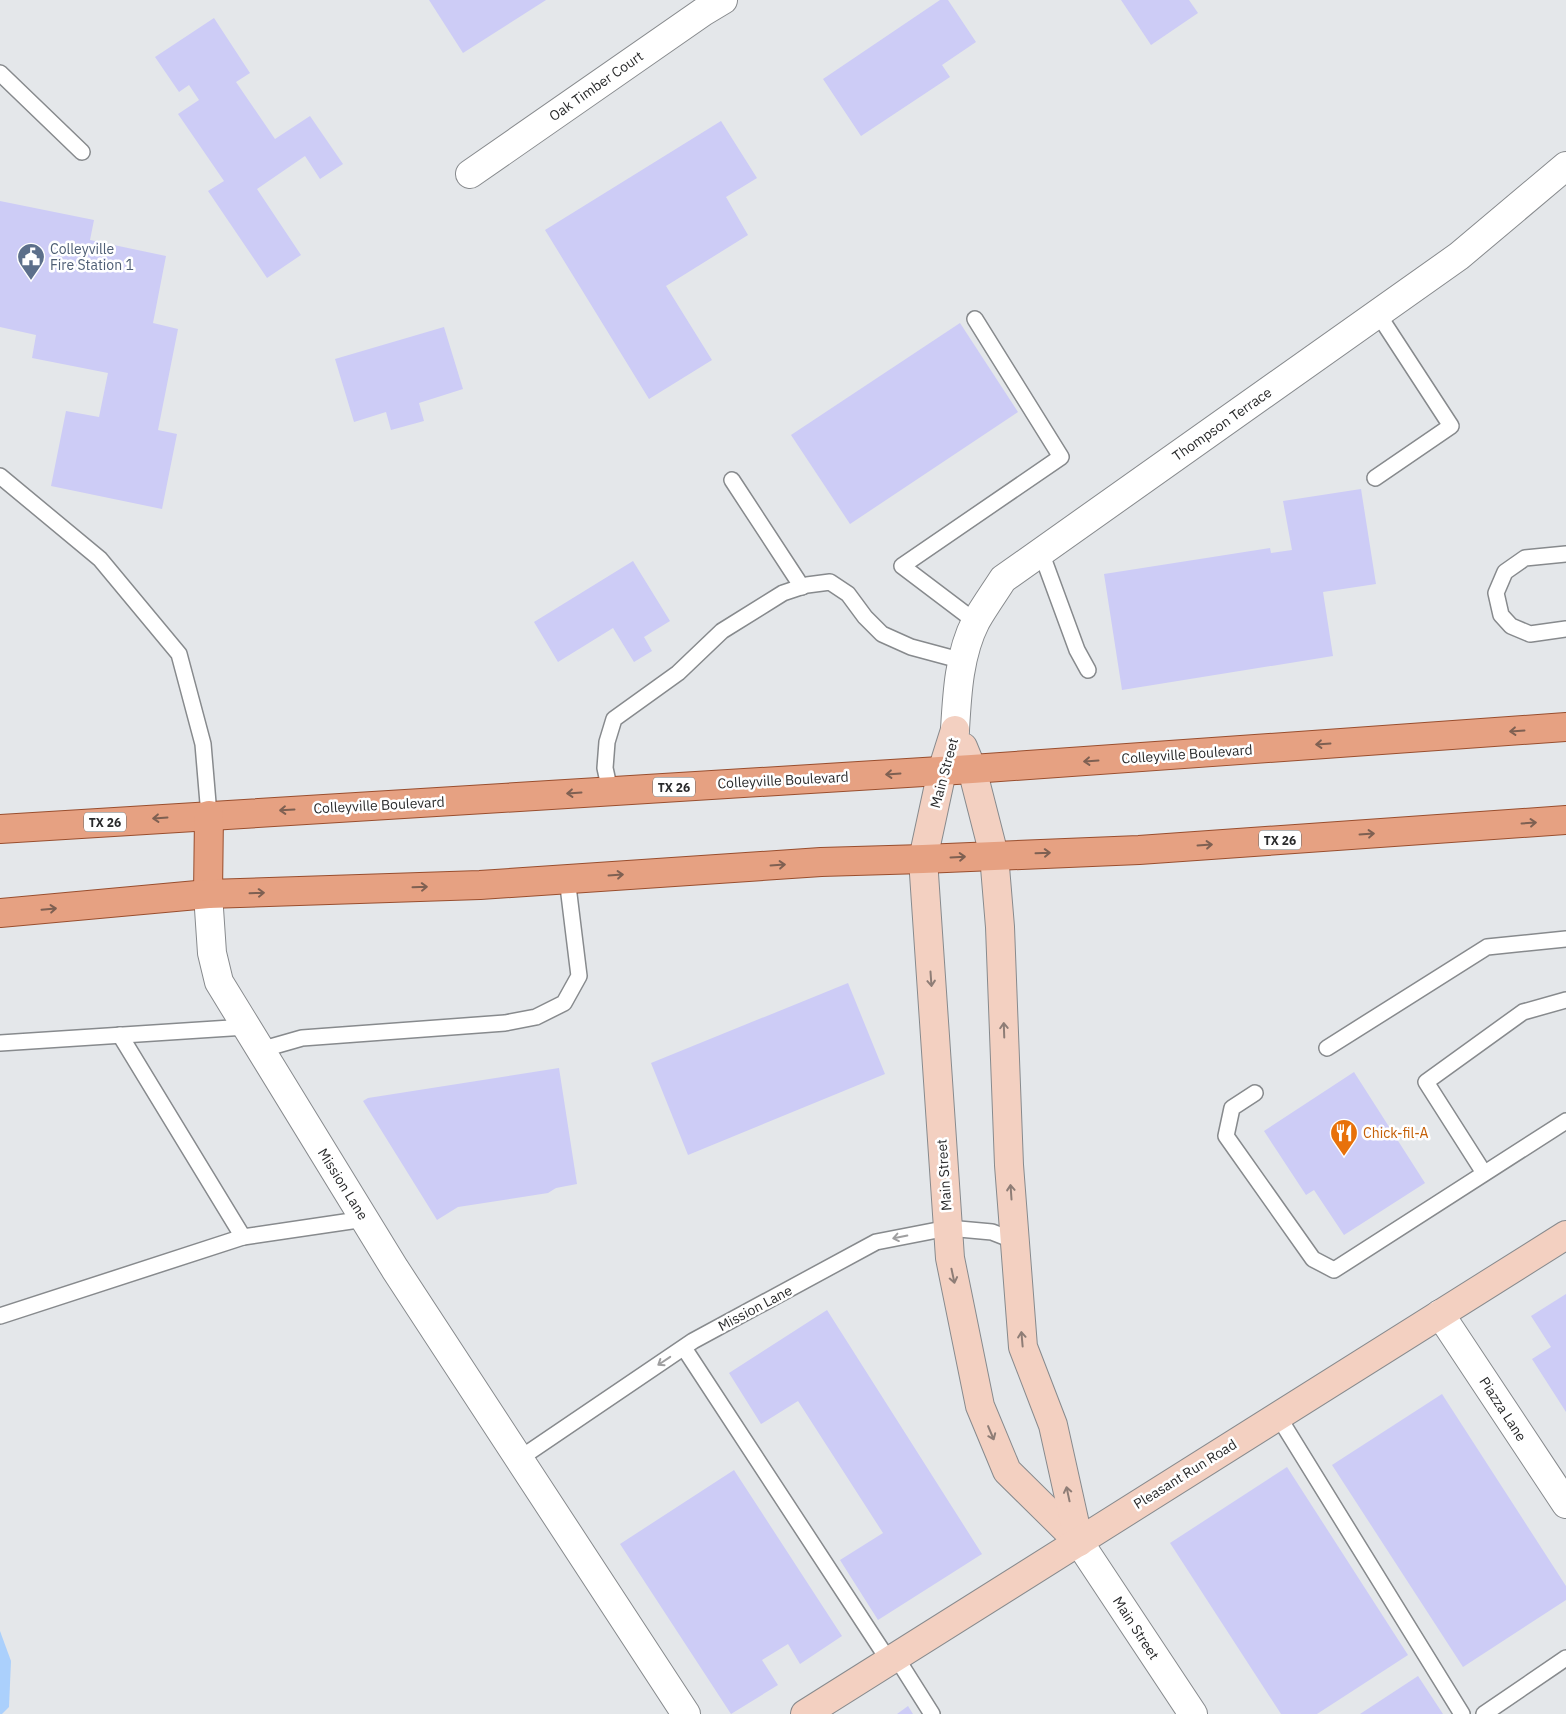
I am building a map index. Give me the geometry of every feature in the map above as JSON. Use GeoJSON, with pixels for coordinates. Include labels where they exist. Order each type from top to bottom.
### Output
{"type":"FeatureCollection","features":[{"type":"Feature","properties":{"kind":"main road","name":"Colleyville Boulevard"},"geometry":{"type":"LineString","coordinates":[[0,829],[942,771],[1566,727]]}},
{"type":"Feature","properties":{"kind":"main road"},"geometry":{"type":"LineString","coordinates":[[208,894],[209,815]]}},
{"type":"Feature","properties":{"kind":"main road","name":"TX 26"},"geometry":{"type":"LineString","coordinates":[[0,913],[208,894],[480,885],[821,862],[1139,850],[1566,820]]}},
{"type":"Feature","properties":{"kind":"street","name":"Oak Timber Court"},"geometry":{"type":"LineString","coordinates":[[470,174],[722,0]]}},
{"type":"Feature","properties":{"kind":"street","name":"Thompson Terrace"},"geometry":{"type":"LineString","coordinates":[[955,730],[958,684],[962,661],[976,622],[1003,579],[1459,256],[1566,166]]}},
{"type":"Feature","properties":{"kind":"street","name":"Main Street"},"geometry":{"type":"LineString","coordinates":[[955,730],[972,769],[994,856],[1000,927],[1009,1165],[1023,1347],[1053,1425],[1079,1542]]}},
{"type":"Feature","properties":{"kind":"street","name":"Main Street"},"geometry":{"type":"LineString","coordinates":[[955,730],[942,771],[923,859],[950,1258],[980,1406],[1007,1472],[1079,1542],[1193,1714]]}},
{"type":"Feature","properties":{"kind":"street","name":"Mission Lane"},"geometry":{"type":"LineString","coordinates":[[208,894],[212,953],[218,982],[395,1269],[686,1714]]}},
{"type":"Feature","properties":{"kind":"street","name":"Pleasant Run Road"},"geometry":{"type":"LineString","coordinates":[[805,1714],[1566,1235]]}},
{"type":"Feature","properties":{"kind":"street","name":"Piazza Lane"},"geometry":{"type":"LineString","coordinates":[[1440,1314],[1566,1504]]}},
{"type":"Feature","properties":{"kind":"lane"},"geometry":{"type":"LineString","coordinates":[[0,73],[82,152]]}},
{"type":"Feature","properties":{"kind":"lane"},"geometry":{"type":"LineString","coordinates":[[1374,478],[1451,426],[1378,314]]}},
{"type":"Feature","properties":{"kind":"lane"},"geometry":{"type":"LineString","coordinates":[[975,319],[1061,456],[902,566],[976,622]]}},
{"type":"Feature","properties":{"kind":"lane"},"geometry":{"type":"LineString","coordinates":[[0,476],[100,559],[179,654],[203,744],[209,815]]}},
{"type":"Feature","properties":{"kind":"lane"},"geometry":{"type":"LineString","coordinates":[[732,480],[802,587]]}},
{"type":"Feature","properties":{"kind":"lane"},"geometry":{"type":"LineString","coordinates":[[1041,552],[1077,650],[1088,670]]}},
{"type":"Feature","properties":{"kind":"lane"},"geometry":{"type":"LineString","coordinates":[[1566,554],[1525,558],[1505,572],[1496,593],[1501,615],[1512,626],[1530,634],[1566,629]]}},
{"type":"Feature","properties":{"kind":"lane"},"geometry":{"type":"LineString","coordinates":[[610,791],[606,759],[607,742],[614,719],[678,673],[722,631],[783,593],[802,587],[830,582],[848,594],[865,617],[882,634],[911,647],[962,661]]}},
{"type":"Feature","properties":{"kind":"lane"},"geometry":{"type":"LineString","coordinates":[[260,1050],[302,1038],[505,1023],[536,1017],[564,1003],[579,976],[567,878]]}},
{"type":"Feature","properties":{"kind":"lane"},"geometry":{"type":"LineString","coordinates":[[1327,1048],[1487,947],[1566,939]]}},
{"type":"Feature","properties":{"kind":"lane"},"geometry":{"type":"LineString","coordinates":[[1484,1173],[1426,1082],[1523,1012],[1566,1000]]}},
{"type":"Feature","properties":{"kind":"lane"},"geometry":{"type":"LineString","coordinates":[[0,1043],[246,1027]]}},
{"type":"Feature","properties":{"kind":"lane"},"geometry":{"type":"LineString","coordinates":[[120,1035],[243,1237]]}},
{"type":"Feature","properties":{"kind":"lane"},"geometry":{"type":"LineString","coordinates":[[1255,1093],[1232,1108],[1226,1136],[1313,1258],[1334,1270],[1566,1121]]}},
{"type":"Feature","properties":{"kind":"lane"},"geometry":{"type":"LineString","coordinates":[[0,1316],[243,1237],[365,1219]]}},
{"type":"Feature","properties":{"kind":"lane","name":"Mission Lane"},"geometry":{"type":"LineString","coordinates":[[520,1459],[693,1341],[876,1242],[948,1228],[992,1232],[1015,1241]]}},
{"type":"Feature","properties":{"kind":"lane"},"geometry":{"type":"LineString","coordinates":[[684,1348],[892,1659],[932,1714]]}},
{"type":"Feature","properties":{"kind":"lane"},"geometry":{"type":"LineString","coordinates":[[1278,1416],[1462,1714]]}},
{"type":"Feature","properties":{"kind":"lane"},"geometry":{"type":"LineString","coordinates":[[1484,1714],[1566,1658]]}},
{"type":"Feature","properties":{"kind":"water"},"geometry":{"type":"Polygon","coordinates":[[[0,1631],[11,1661],[9,1707],[2,1714],[0,1714],[0,1631]]]}},
{"type":"Feature","properties":{"kind":"building"},"geometry":{"type":"Polygon","coordinates":[[[429,0],[546,0],[463,53],[429,0]]]}},
{"type":"Feature","properties":{"kind":"building"},"geometry":{"type":"Polygon","coordinates":[[[940,0],[948,0],[976,42],[942,65],[950,77],[861,136],[823,79],[940,0]]]}},
{"type":"Feature","properties":{"kind":"building"},"geometry":{"type":"Polygon","coordinates":[[[1121,0],[1189,0],[1198,13],[1151,45],[1121,0]]]}},
{"type":"Feature","properties":{"kind":"building"},"geometry":{"type":"Polygon","coordinates":[[[214,18],[250,73],[236,82],[275,139],[310,116],[343,164],[320,179],[305,156],[257,189],[301,255],[267,278],[208,191],[224,181],[178,114],[199,100],[189,85],[179,92],[155,57],[214,18]]]}},
{"type":"Feature","properties":{"kind":"building"},"geometry":{"type":"Polygon","coordinates":[[[721,121],[757,178],[726,197],[748,235],[666,286],[712,360],[649,399],[545,230],[721,121]]]}},
{"type":"Feature","properties":{"kind":"building"},"geometry":{"type":"Polygon","coordinates":[[[0,201],[94,220],[90,240],[166,256],[153,323],[178,329],[158,430],[177,434],[162,509],[51,486],[66,411],[99,417],[108,373],[32,358],[36,335],[0,327],[0,201]]]}},
{"type":"Feature","properties":{"kind":"building"},"geometry":{"type":"Polygon","coordinates":[[[960,323],[1018,412],[850,524],[791,435],[960,323]]]}},
{"type":"Feature","properties":{"kind":"building"},"geometry":{"type":"Polygon","coordinates":[[[444,327],[463,389],[419,403],[424,421],[391,430],[386,412],[354,422],[335,359],[444,327]]]}},
{"type":"Feature","properties":{"kind":"building"},"geometry":{"type":"Polygon","coordinates":[[[1361,489],[1376,584],[1323,592],[1333,656],[1122,690],[1104,574],[1270,548],[1271,553],[1292,550],[1283,501],[1361,489]]]}},
{"type":"Feature","properties":{"kind":"building"},"geometry":{"type":"Polygon","coordinates":[[[633,561],[670,621],[644,637],[652,651],[634,662],[613,628],[558,662],[534,622],[633,561]]]}},
{"type":"Feature","properties":{"kind":"building"},"geometry":{"type":"Polygon","coordinates":[[[848,983],[885,1074],[688,1155],[651,1063],[848,983]]]}},
{"type":"Feature","properties":{"kind":"building"},"geometry":{"type":"Polygon","coordinates":[[[559,1068],[577,1184],[556,1188],[548,1193],[458,1207],[437,1220],[363,1101],[368,1098],[559,1068]]]}},
{"type":"Feature","properties":{"kind":"building","name":"Chick-fil-A"},"geometry":{"type":"Polygon","coordinates":[[[1354,1072],[1425,1183],[1344,1235],[1314,1190],[1306,1195],[1264,1131],[1354,1072]]]}},
{"type":"Feature","properties":{"kind":"building"},"geometry":{"type":"Polygon","coordinates":[[[1566,1294],[1566,1412],[1532,1359],[1551,1347],[1531,1316],[1566,1294]]]}},
{"type":"Feature","properties":{"kind":"building"},"geometry":{"type":"Polygon","coordinates":[[[827,1310],[982,1554],[878,1620],[840,1560],[883,1533],[798,1401],[761,1424],[729,1373],[827,1310]]]}},
{"type":"Feature","properties":{"kind":"building"},"geometry":{"type":"Polygon","coordinates":[[[1442,1394],[1566,1586],[1566,1600],[1463,1667],[1332,1465],[1442,1394]]]}},
{"type":"Feature","properties":{"kind":"building"},"geometry":{"type":"Polygon","coordinates":[[[1287,1467],[1408,1655],[1317,1714],[1281,1714],[1170,1543],[1287,1467]]]}},
{"type":"Feature","properties":{"kind":"building"},"geometry":{"type":"Polygon","coordinates":[[[734,1470],[842,1636],[800,1664],[788,1644],[762,1660],[778,1685],[731,1714],[620,1544],[734,1470]]]}},
{"type":"Feature","properties":{"kind":"building"},"geometry":{"type":"Polygon","coordinates":[[[1418,1676],[1443,1714],[1360,1714],[1418,1676]]]}},
{"type":"Feature","properties":{"kind":"building"},"geometry":{"type":"Polygon","coordinates":[[[908,1706],[913,1714],[897,1714],[908,1706]]]}},
{"type":"Feature","properties":{"kind":"place","name":"Colleyville Fire Station 1"},"geometry":{"type":"Point","coordinates":[31,281]}},
{"type":"Feature","properties":{"kind":"place","name":"Chick-fil-A"},"geometry":{"type":"Point","coordinates":[1344,1157]}}]}
